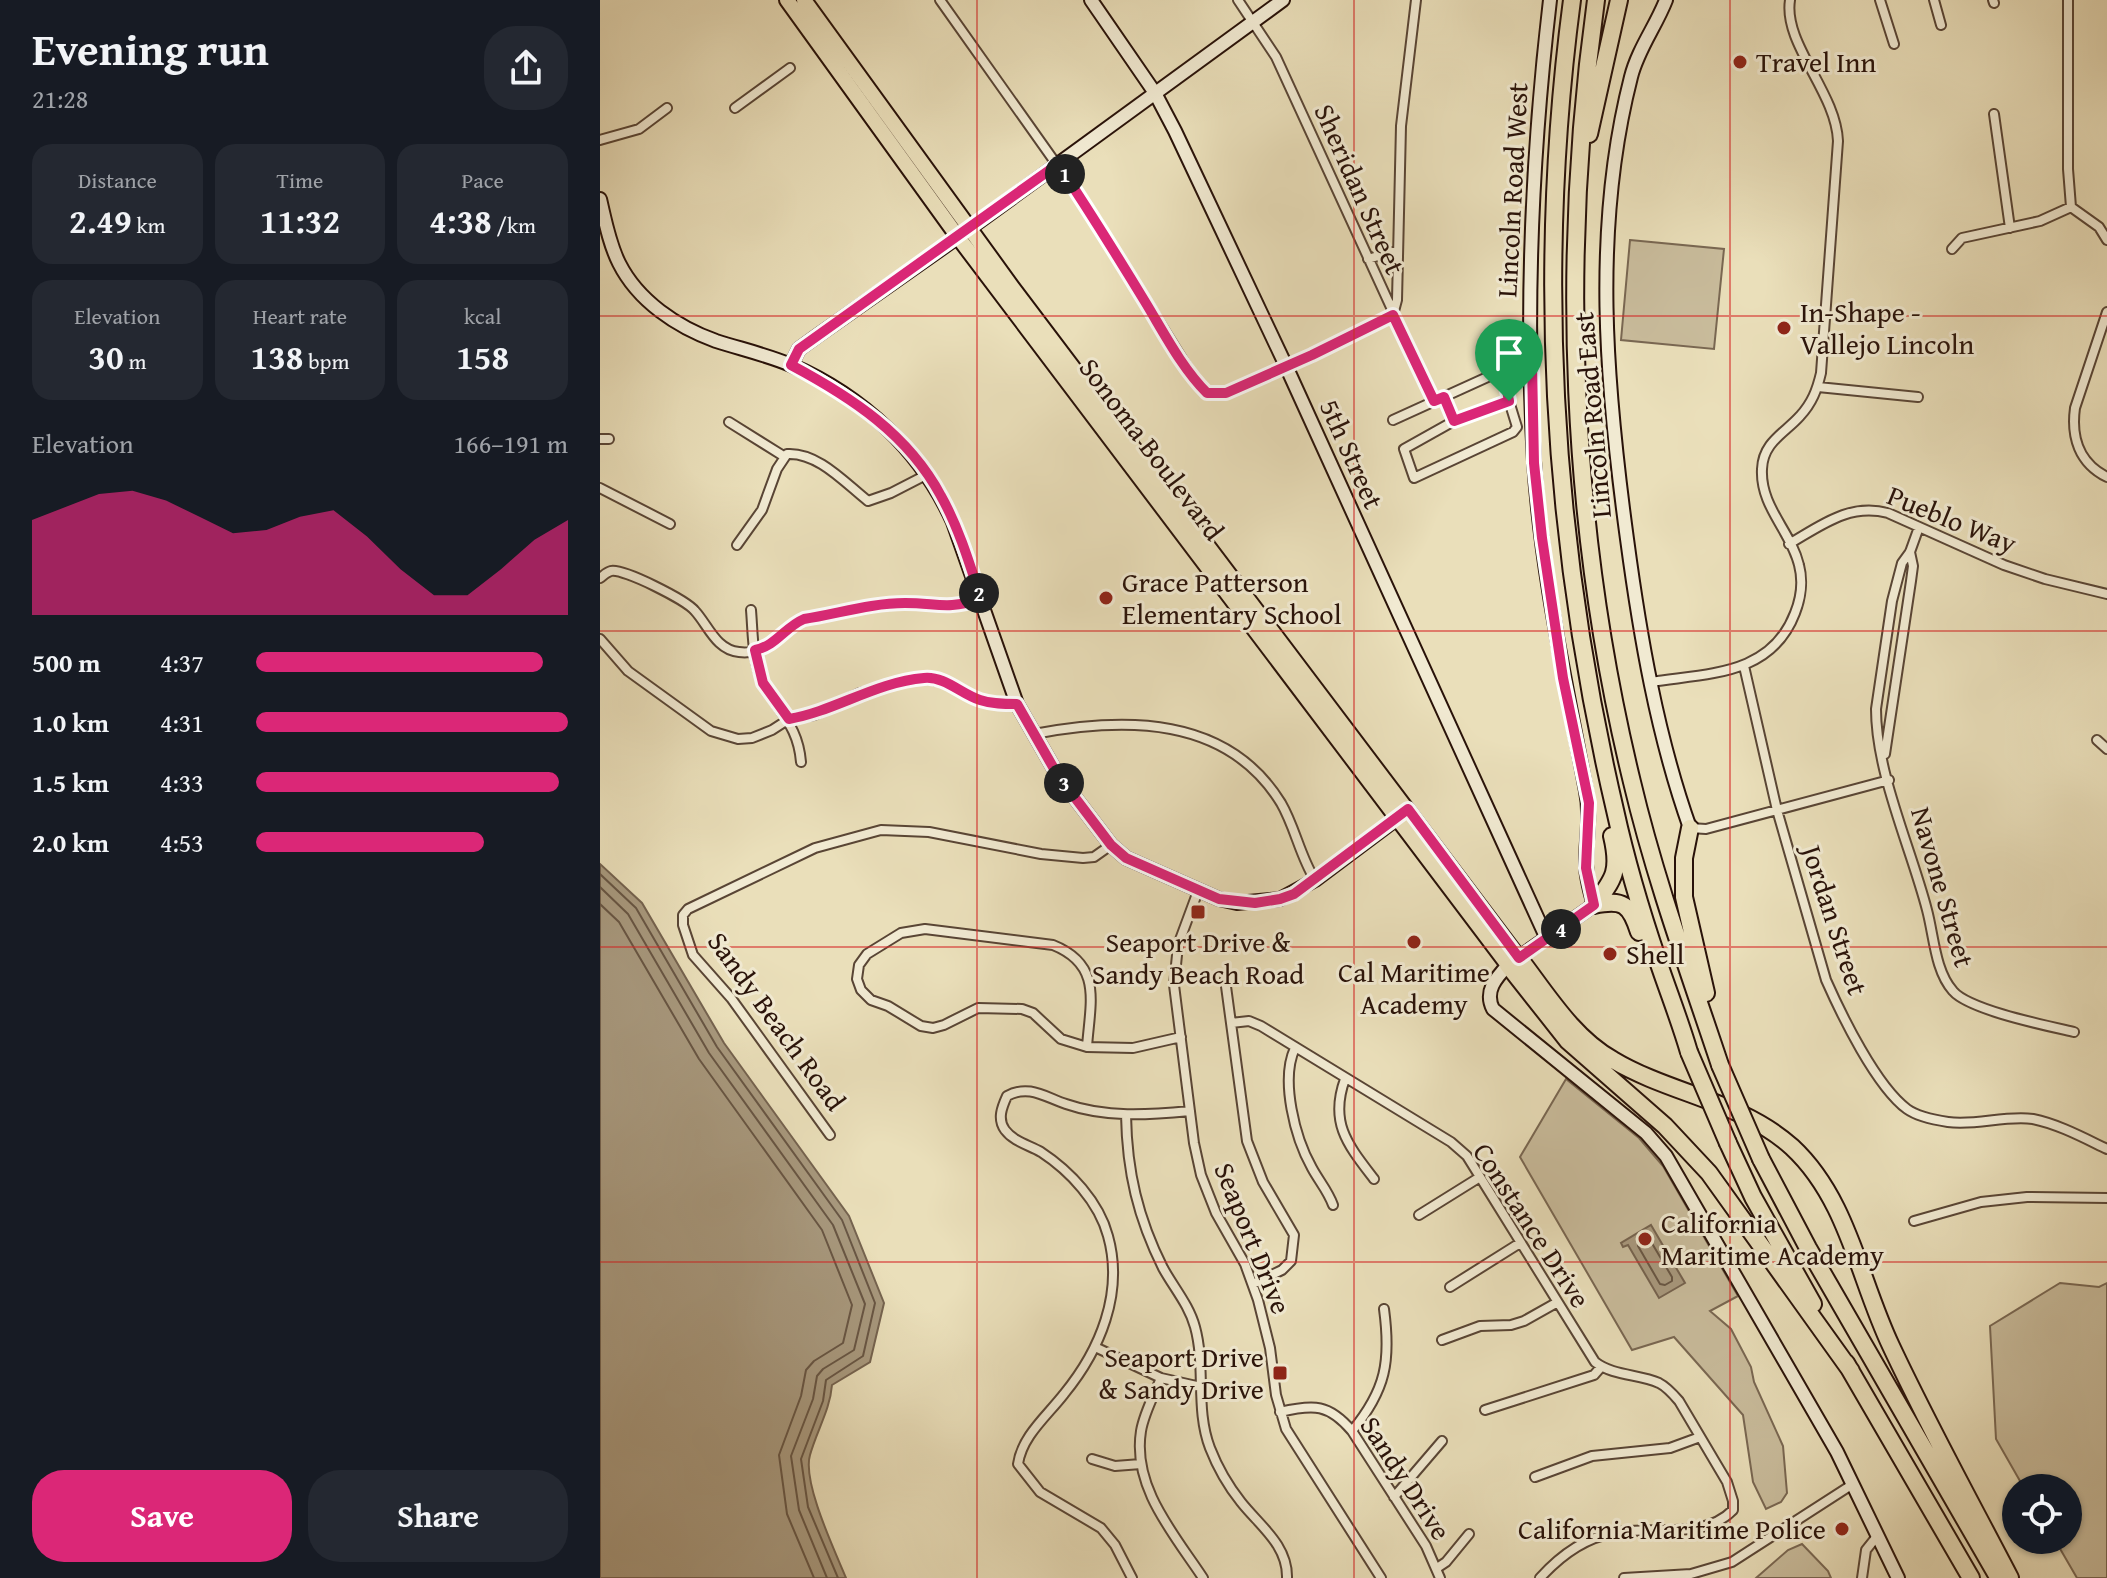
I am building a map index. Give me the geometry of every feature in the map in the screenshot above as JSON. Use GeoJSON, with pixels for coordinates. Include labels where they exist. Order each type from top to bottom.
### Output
{"type":"FeatureCollection","features":[{"type":"Feature","properties":{"kind":"highway"},"geometry":{"type":"LineString","coordinates":[[1572,0],[1556,166],[1553,358],[1563,511],[1578,625],[1615,813],[1636,890],[1689,1052],[1753,1197],[1971,1578]]}},
{"type":"Feature","properties":{"kind":"highway"},"geometry":{"type":"LineString","coordinates":[[1596,0],[1580,158],[1576,252],[1578,392],[1585,494],[1605,650],[1645,834],[1720,1065],[1761,1159],[1808,1248],[1999,1578]]}},
{"type":"Feature","properties":{"kind":"highway"},"geometry":{"type":"LineString","coordinates":[[1580,158],[1593,123],[1619,0]]}},
{"type":"Feature","properties":{"kind":"highway"},"geometry":{"type":"LineString","coordinates":[[1591,700],[1593,757],[1617,862],[1611,883],[1594,905]]}},
{"type":"Feature","properties":{"kind":"highway"},"geometry":{"type":"LineString","coordinates":[[1690,828],[1684,858],[1684,897],[1714,1025],[1720,1065]]}},
{"type":"Feature","properties":{"kind":"highway"},"geometry":{"type":"LineString","coordinates":[[1594,905],[1614,901],[1630,911],[1651,973],[1681,1023]]}},
{"type":"Feature","properties":{"kind":"highway"},"geometry":{"type":"LineString","coordinates":[[1514,962],[1541,1009],[1577,1050],[1665,1126],[1709,1173],[1851,1371]]}},
{"type":"Feature","properties":{"kind":"highway"},"geometry":{"type":"LineString","coordinates":[[1514,962],[1567,1020],[1610,1059],[1647,1078],[1757,1121],[1792,1147],[1808,1164],[1837,1209],[1891,1347],[2010,1578]]}},
{"type":"Feature","properties":{"kind":"main road","name":"Sonoma Boulevard"},"geometry":{"type":"LineString","coordinates":[[787,0],[1514,962]]}},
{"type":"Feature","properties":{"kind":"main road","name":"Sonoma Boulevard"},"geometry":{"type":"LineString","coordinates":[[804,0],[964,233]]}},
{"type":"Feature","properties":{"kind":"street"},"geometry":{"type":"LineString","coordinates":[[940,0],[1096,220],[1197,383],[1207,393],[1215,395],[1238,388],[1393,315],[1397,300],[1401,126],[1416,0]]}},
{"type":"Feature","properties":{"kind":"street","name":"5th Street"},"geometry":{"type":"LineString","coordinates":[[1091,0],[1155,93],[1286,366],[1547,939]]}},
{"type":"Feature","properties":{"kind":"street","name":"Sheridan Street"},"geometry":{"type":"LineString","coordinates":[[1238,0],[1276,57],[1434,401]]}},
{"type":"Feature","properties":{"kind":"street"},"geometry":{"type":"LineString","coordinates":[[791,365],[799,349],[964,233],[1283,0]]}},
{"type":"Feature","properties":{"kind":"street","name":"Lincoln Road West"},"geometry":{"type":"LineString","coordinates":[[1550,0],[1535,167],[1530,283],[1534,463],[1563,678],[1589,803],[1586,868],[1594,905]]}},
{"type":"Feature","properties":{"kind":"street","name":"Lincoln Road East"},"geometry":{"type":"LineString","coordinates":[[1666,0],[1638,56],[1624,104],[1609,199],[1605,300],[1616,459],[1636,602],[1651,682],[1679,798],[1690,828]]}},
{"type":"Feature","properties":{"kind":"street"},"geometry":{"type":"LineString","coordinates":[[1651,682],[1744,666],[1765,655],[1779,642],[1789,628],[1798,605],[1801,589],[1799,564],[1767,498],[1762,468],[1771,443],[1799,418],[1818,387],[1837,124],[1791,25],[1790,0]]}},
{"type":"Feature","properties":{"kind":"street"},"geometry":{"type":"LineString","coordinates":[[1880,0],[1894,44]]}},
{"type":"Feature","properties":{"kind":"street"},"geometry":{"type":"LineString","coordinates":[[1934,0],[1941,25]]}},
{"type":"Feature","properties":{"kind":"street"},"geometry":{"type":"LineString","coordinates":[[2068,0],[2068,169],[2071,207],[2099,227],[2107,240]]}},
{"type":"Feature","properties":{"kind":"street"},"geometry":{"type":"LineString","coordinates":[[735,108],[790,68]]}},
{"type":"Feature","properties":{"kind":"street"},"geometry":{"type":"LineString","coordinates":[[600,140],[639,129],[667,108]]}},
{"type":"Feature","properties":{"kind":"street"},"geometry":{"type":"LineString","coordinates":[[1994,114],[2010,228]]}},
{"type":"Feature","properties":{"kind":"street"},"geometry":{"type":"LineString","coordinates":[[600,199],[603,221],[619,263],[645,298],[671,320],[712,339],[791,365],[855,401],[887,427],[926,475],[940,494],[953,522],[1017,704],[1057,774],[1111,845],[1126,858],[1219,899],[1255,903],[1280,899],[1315,880],[1403,813]]}},
{"type":"Feature","properties":{"kind":"street"},"geometry":{"type":"LineString","coordinates":[[1952,249],[1962,238],[2040,221],[2071,207]]}},
{"type":"Feature","properties":{"kind":"street"},"geometry":{"type":"LineString","coordinates":[[1368,259],[1398,250]]}},
{"type":"Feature","properties":{"kind":"street"},"geometry":{"type":"LineString","coordinates":[[2107,312],[2075,408],[2074,420],[2074,433],[2081,454],[2094,469],[2107,477]]}},
{"type":"Feature","properties":{"kind":"street"},"geometry":{"type":"LineString","coordinates":[[1393,420],[1503,370],[1532,364]]}},
{"type":"Feature","properties":{"kind":"street"},"geometry":{"type":"LineString","coordinates":[[1503,370],[1517,427],[1513,432],[1414,478],[1404,449],[1454,421],[1509,401]]}},
{"type":"Feature","properties":{"kind":"street"},"geometry":{"type":"LineString","coordinates":[[1818,387],[1918,397]]}},
{"type":"Feature","properties":{"kind":"street"},"geometry":{"type":"LineString","coordinates":[[1444,397],[1454,421]]}},
{"type":"Feature","properties":{"kind":"street"},"geometry":{"type":"LineString","coordinates":[[729,422],[785,457]]}},
{"type":"Feature","properties":{"kind":"street"},"geometry":{"type":"LineString","coordinates":[[737,545],[762,510],[777,469],[787,454],[799,453],[819,462],[868,501],[926,475]]}},
{"type":"Feature","properties":{"kind":"street"},"geometry":{"type":"LineString","coordinates":[[600,488],[670,524]]}},
{"type":"Feature","properties":{"kind":"street","name":"Pueblo Way"},"geometry":{"type":"LineString","coordinates":[[1789,544],[1842,515],[1870,509],[1888,513],[2004,565],[2107,594]]}},
{"type":"Feature","properties":{"kind":"street","name":"Navone Street"},"geometry":{"type":"LineString","coordinates":[[1919,527],[1910,552],[1902,563],[1892,601],[1876,726],[1928,911],[1941,969],[1952,991],[1973,1003],[2033,1023],[2074,1032]]}},
{"type":"Feature","properties":{"kind":"street","name":"Navone Street"},"geometry":{"type":"LineString","coordinates":[[1884,763],[1913,566],[1910,552]]}},
{"type":"Feature","properties":{"kind":"street"},"geometry":{"type":"LineString","coordinates":[[600,578],[611,571],[625,572],[694,609],[718,641],[738,652],[766,648],[794,623],[804,619],[870,606],[905,603],[960,606],[981,599]]}},
{"type":"Feature","properties":{"kind":"street"},"geometry":{"type":"LineString","coordinates":[[751,610],[755,650],[763,683],[789,719],[799,744],[801,762]]}},
{"type":"Feature","properties":{"kind":"street"},"geometry":{"type":"LineString","coordinates":[[600,639],[628,671],[711,731],[738,739],[752,738],[789,719],[814,715],[860,693],[922,678],[945,682],[978,700],[1017,704]]}},
{"type":"Feature","properties":{"kind":"street","name":"Jordan Street"},"geometry":{"type":"LineString","coordinates":[[1744,666],[1777,810],[1826,980],[1861,1046],[1897,1099],[1909,1110],[1947,1122],[1978,1124],[2033,1119],[2107,1149]]}},
{"type":"Feature","properties":{"kind":"street"},"geometry":{"type":"LineString","coordinates":[[1034,734],[1079,727],[1151,724],[1216,741],[1243,758],[1275,794],[1315,880]]}},
{"type":"Feature","properties":{"kind":"street"},"geometry":{"type":"LineString","coordinates":[[2097,740],[2107,749]]}},
{"type":"Feature","properties":{"kind":"street"},"geometry":{"type":"LineString","coordinates":[[1690,828],[1706,829],[1889,780]]}},
{"type":"Feature","properties":{"kind":"street","name":"Sandy Beach Road"},"geometry":{"type":"LineString","coordinates":[[830,1135],[731,998],[693,955],[683,925],[683,915],[688,909],[815,848],[881,830],[929,832],[1041,854],[1083,858],[1094,857],[1111,845]]}},
{"type":"Feature","properties":{"kind":"street","name":"Seaport Drive"},"geometry":{"type":"LineString","coordinates":[[1198,891],[1182,932],[1174,985],[1194,1143],[1208,1194],[1253,1284],[1267,1335],[1280,1412],[1297,1449],[1381,1578]]}},
{"type":"Feature","properties":{"kind":"street"},"geometry":{"type":"LineString","coordinates":[[1594,905],[1496,978],[1490,989],[1489,1001],[1493,1009],[1646,1133],[1666,1156],[1853,1484],[1898,1578]]}},
{"type":"Feature","properties":{"kind":"street"},"geometry":{"type":"LineString","coordinates":[[1087,1047],[1090,998],[1085,969],[1069,952],[1053,945],[925,929],[901,933],[882,943],[867,954],[859,965],[857,979],[861,990],[871,1000],[888,1006],[921,1026],[933,1028],[944,1025],[978,1008],[1007,1007],[1033,1013],[1061,1039],[1087,1047],[1133,1048],[1181,1037]]}},
{"type":"Feature","properties":{"kind":"street"},"geometry":{"type":"LineString","coordinates":[[1225,979],[1243,1120],[1254,1163],[1294,1235],[1291,1261],[1282,1270],[1253,1284]]}},
{"type":"Feature","properties":{"kind":"street","name":"Constance Drive"},"geometry":{"type":"LineString","coordinates":[[1231,1023],[1249,1021],[1451,1142],[1467,1156],[1556,1303],[1601,1367]]}},
{"type":"Feature","properties":{"kind":"street"},"geometry":{"type":"LineString","coordinates":[[1295,1048],[1288,1071],[1296,1132],[1333,1205]]}},
{"type":"Feature","properties":{"kind":"street"},"geometry":{"type":"LineString","coordinates":[[1345,1079],[1338,1107],[1341,1127],[1347,1145],[1374,1179]]}},
{"type":"Feature","properties":{"kind":"street"},"geometry":{"type":"LineString","coordinates":[[1132,1578],[1115,1545],[1101,1528],[1040,1492],[1018,1464],[1020,1454],[1036,1428],[1078,1377],[1095,1347],[1106,1321],[1113,1288],[1112,1256],[1108,1234],[1096,1208],[1076,1182],[1045,1155],[1016,1140],[1004,1129],[1002,1107],[1007,1096],[1024,1090],[1038,1092],[1076,1107],[1126,1115],[1190,1111]]}},
{"type":"Feature","properties":{"kind":"street"},"geometry":{"type":"LineString","coordinates":[[1126,1115],[1130,1171],[1139,1214],[1163,1267],[1191,1314],[1200,1353],[1201,1410],[1211,1449],[1239,1500],[1279,1547],[1285,1559],[1287,1578]]}},
{"type":"Feature","properties":{"kind":"street"},"geometry":{"type":"LineString","coordinates":[[1419,1215],[1480,1177]]}},
{"type":"Feature","properties":{"kind":"street"},"geometry":{"type":"LineString","coordinates":[[1914,1221],[1981,1202],[2027,1197],[2107,1198]]}},
{"type":"Feature","properties":{"kind":"street"},"geometry":{"type":"LineString","coordinates":[[1450,1287],[1520,1243]]}},
{"type":"Feature","properties":{"kind":"street"},"geometry":{"type":"LineString","coordinates":[[1442,1340],[1480,1326],[1511,1325],[1524,1321],[1556,1303]]}},
{"type":"Feature","properties":{"kind":"street"},"geometry":{"type":"LineString","coordinates":[[1352,1431],[1365,1416],[1383,1383],[1389,1343],[1384,1309]]}},
{"type":"Feature","properties":{"kind":"street"},"geometry":{"type":"LineString","coordinates":[[1095,1347],[1161,1378],[1201,1387]]}},
{"type":"Feature","properties":{"kind":"street"},"geometry":{"type":"LineString","coordinates":[[1485,1410],[1594,1375],[1601,1367],[1660,1384],[1679,1401],[1731,1492],[1733,1510],[1715,1523],[1691,1529],[1629,1531],[1604,1536],[1578,1546],[1540,1578]]}},
{"type":"Feature","properties":{"kind":"street"},"geometry":{"type":"LineString","coordinates":[[1161,1378],[1141,1428],[1141,1464],[1149,1494],[1203,1578]]}},
{"type":"Feature","properties":{"kind":"street","name":"Sandy Drive"},"geometry":{"type":"LineString","coordinates":[[1280,1412],[1317,1406],[1340,1417],[1394,1497],[1440,1578]]}},
{"type":"Feature","properties":{"kind":"street"},"geometry":{"type":"LineString","coordinates":[[1535,1477],[1592,1456],[1670,1448],[1700,1437]]}},
{"type":"Feature","properties":{"kind":"street"},"geometry":{"type":"LineString","coordinates":[[1394,1497],[1442,1441]]}},
{"type":"Feature","properties":{"kind":"street"},"geometry":{"type":"LineString","coordinates":[[1092,1459],[1115,1466],[1141,1464]]}},
{"type":"Feature","properties":{"kind":"street"},"geometry":{"type":"LineString","coordinates":[[1624,1578],[1691,1574],[1724,1565],[1853,1484]]}},
{"type":"Feature","properties":{"kind":"street"},"geometry":{"type":"LineString","coordinates":[[1437,1568],[1446,1562],[1469,1534]]}},
{"type":"Feature","properties":{"kind":"street"},"geometry":{"type":"LineString","coordinates":[[1862,1578],[1866,1550],[1878,1535]]}},
{"type":"Feature","properties":{"kind":"shaded area"},"geometry":{"type":"Polygon","coordinates":[[[1630,240],[1724,249],[1714,349],[1621,340],[1630,240]]]}},
{"type":"Feature","properties":{"kind":"shaded area"},"geometry":{"type":"Polygon","coordinates":[[[1566,1079],[1639,1138],[1663,1166],[1738,1296],[1710,1311],[1731,1329],[1751,1367],[1754,1382],[1783,1446],[1787,1493],[1781,1502],[1766,1509],[1753,1482],[1743,1415],[1674,1337],[1632,1350],[1520,1157],[1566,1079]]]}},
{"type":"Feature","properties":{"kind":"shaded area"},"geometry":{"type":"Polygon","coordinates":[[[2060,1283],[2099,1287],[2107,1283],[2107,1578],[2077,1578],[2063,1554],[2082,1554],[2082,1474],[2016,1474],[1996,1439],[1990,1326],[2060,1283]]]}},
{"type":"Feature","properties":{"kind":"shaded area"},"geometry":{"type":"Polygon","coordinates":[[[1802,1544],[1831,1578],[1756,1578],[1788,1550],[1802,1544]]]}},
{"type":"Feature","properties":{"kind":"water"},"geometry":{"type":"Polygon","coordinates":[[[600,864],[642,903],[724,1043],[849,1216],[884,1303],[870,1362],[832,1385],[829,1403],[810,1455],[815,1499],[846,1578],[600,1578],[600,864]]]}},
{"type":"Feature","properties":{"kind":"water"},"geometry":{"type":"Polygon","coordinates":[[[1651,1225],[1685,1283],[1659,1298],[1628,1245],[1623,1247],[1621,1243],[1651,1225]]]}},
{"type":"Feature","properties":{"kind":"place","name":"Travel Inn"},"geometry":{"type":"Point","coordinates":[1740,62]}},
{"type":"Feature","properties":{"kind":"place","name":"In-Shape - Vallejo Lincoln"},"geometry":{"type":"Point","coordinates":[1784,328]}},
{"type":"Feature","properties":{"kind":"place","name":"Grace Patterson Elementary School"},"geometry":{"type":"Point","coordinates":[1106,598]}},
{"type":"Feature","properties":{"kind":"place","name":"Seaport Drive & Sandy Beach Road"},"geometry":{"type":"Point","coordinates":[1198,912]}},
{"type":"Feature","properties":{"kind":"place","name":"Cal Maritime Academy"},"geometry":{"type":"Point","coordinates":[1414,942]}},
{"type":"Feature","properties":{"kind":"place","name":"Shell"},"geometry":{"type":"Point","coordinates":[1610,954]}},
{"type":"Feature","properties":{"kind":"place","name":"California Maritime Academy"},"geometry":{"type":"Point","coordinates":[1645,1239]}},
{"type":"Feature","properties":{"kind":"place","name":"Seaport Drive & Sandy Drive"},"geometry":{"type":"Point","coordinates":[1280,1373]}},
{"type":"Feature","properties":{"kind":"place","name":"California Maritime Police"},"geometry":{"type":"Point","coordinates":[1842,1529]}},
{"type":"Feature","properties":{"kind":"route"},"geometry":{"type":"LineString","coordinates":[[1058,164],[1096,220],[1167,338],[1207,393],[1226,393],[1393,315],[1434,401],[1444,397],[1454,421],[1509,401],[1503,370],[1532,364],[1534,463],[1542,538],[1563,678],[1589,803],[1586,868],[1594,905],[1519,958],[1408,809],[1294,894],[1255,903],[1237,903],[1219,899],[1141,866],[1111,845],[1057,774],[1017,704],[978,700],[945,682],[922,678],[860,693],[814,715],[789,719],[763,683],[755,650],[766,648],[794,623],[804,619],[870,606],[905,603],[960,606],[981,599],[940,494],[902,442],[855,401],[791,365],[799,349],[1058,164]]}}]}
